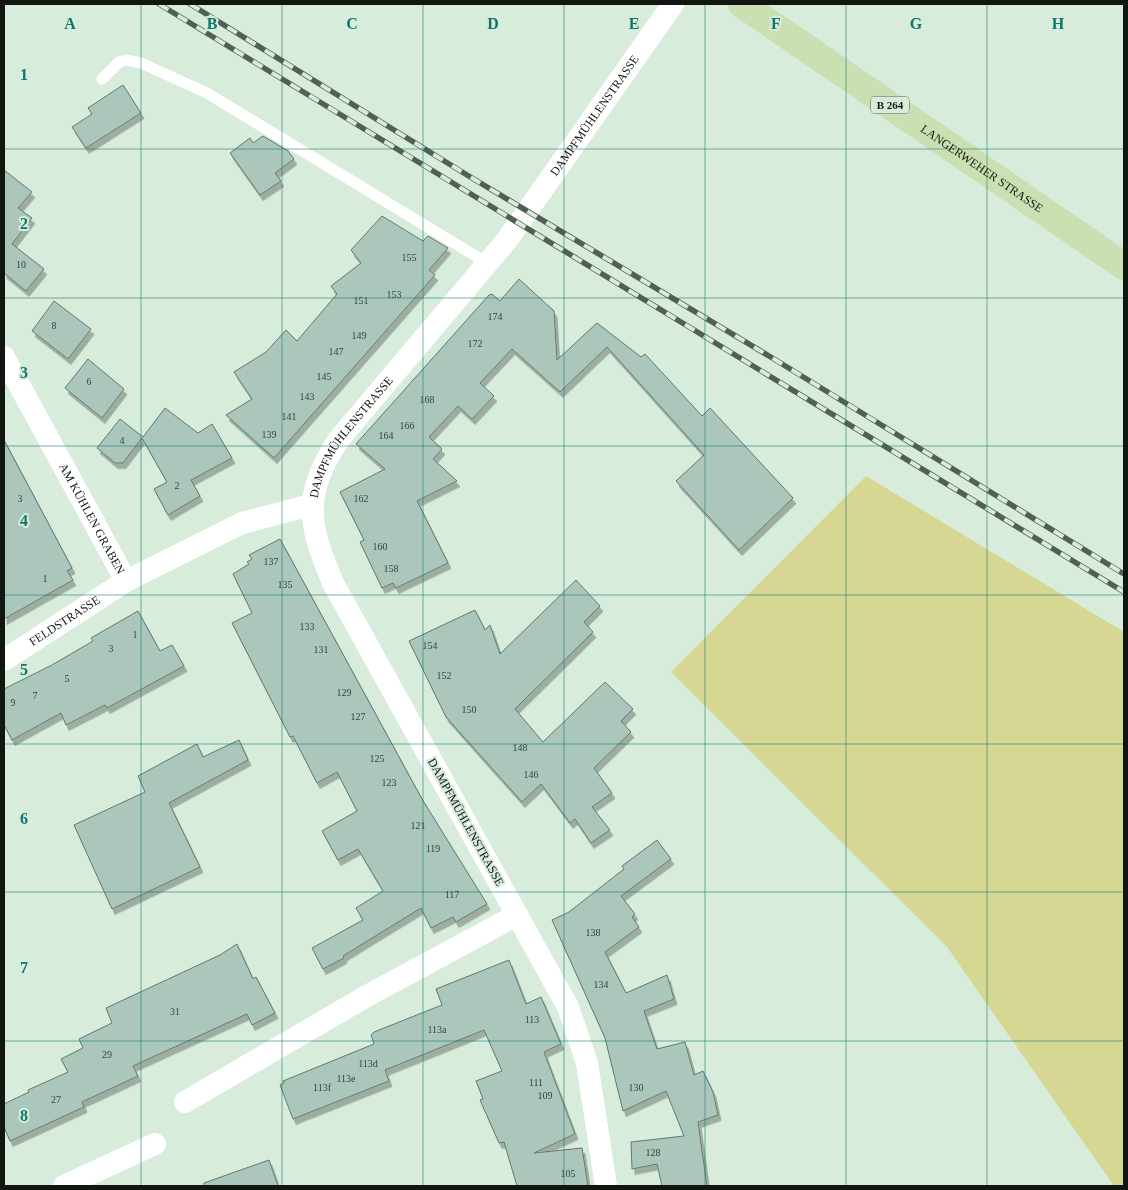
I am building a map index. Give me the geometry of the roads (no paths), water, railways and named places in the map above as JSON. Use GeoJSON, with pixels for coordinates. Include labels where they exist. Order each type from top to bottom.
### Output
{"type":"FeatureCollection","features":[{"type":"Feature","properties":{"kind":"main road","name":"LANGERWEHER STRASSE"},"geometry":{"type":"LineString","coordinates":[[742,4],[1124,266]]}},
{"type":"Feature","properties":{"kind":"street","name":"DAMPFMÜHLENSTRASSE"},"geometry":{"type":"LineString","coordinates":[[606,1186],[587,1063],[568,1008],[333,583],[314,530],[311,505],[316,480],[325,460],[338,439],[507,240],[673,4]]}},
{"type":"Feature","properties":{"kind":"street","name":"AM KÜHLEN GRABEN"},"geometry":{"type":"LineString","coordinates":[[4,357],[126,581],[242,523],[311,505]]}},
{"type":"Feature","properties":{"kind":"street","name":"FELDSTRASSE"},"geometry":{"type":"LineString","coordinates":[[4,660],[126,581]]}},
{"type":"Feature","properties":{"kind":"street"},"geometry":{"type":"LineString","coordinates":[[185,1102],[365,997],[517,915]]}},
{"type":"Feature","properties":{"kind":"street"},"geometry":{"type":"LineString","coordinates":[[64,1186],[154,1144]]}},
{"type":"Feature","properties":{"kind":"lane"},"geometry":{"type":"LineString","coordinates":[[102,78],[119,62],[126,60],[141,63],[207,93],[487,263]]}},
{"type":"Feature","properties":{"kind":"railway"},"geometry":{"type":"LineString","coordinates":[[159,4],[1124,592]]}},
{"type":"Feature","properties":{"kind":"railway"},"geometry":{"type":"LineString","coordinates":[[190,4],[467,175],[774,359],[1124,574]]}}]}
